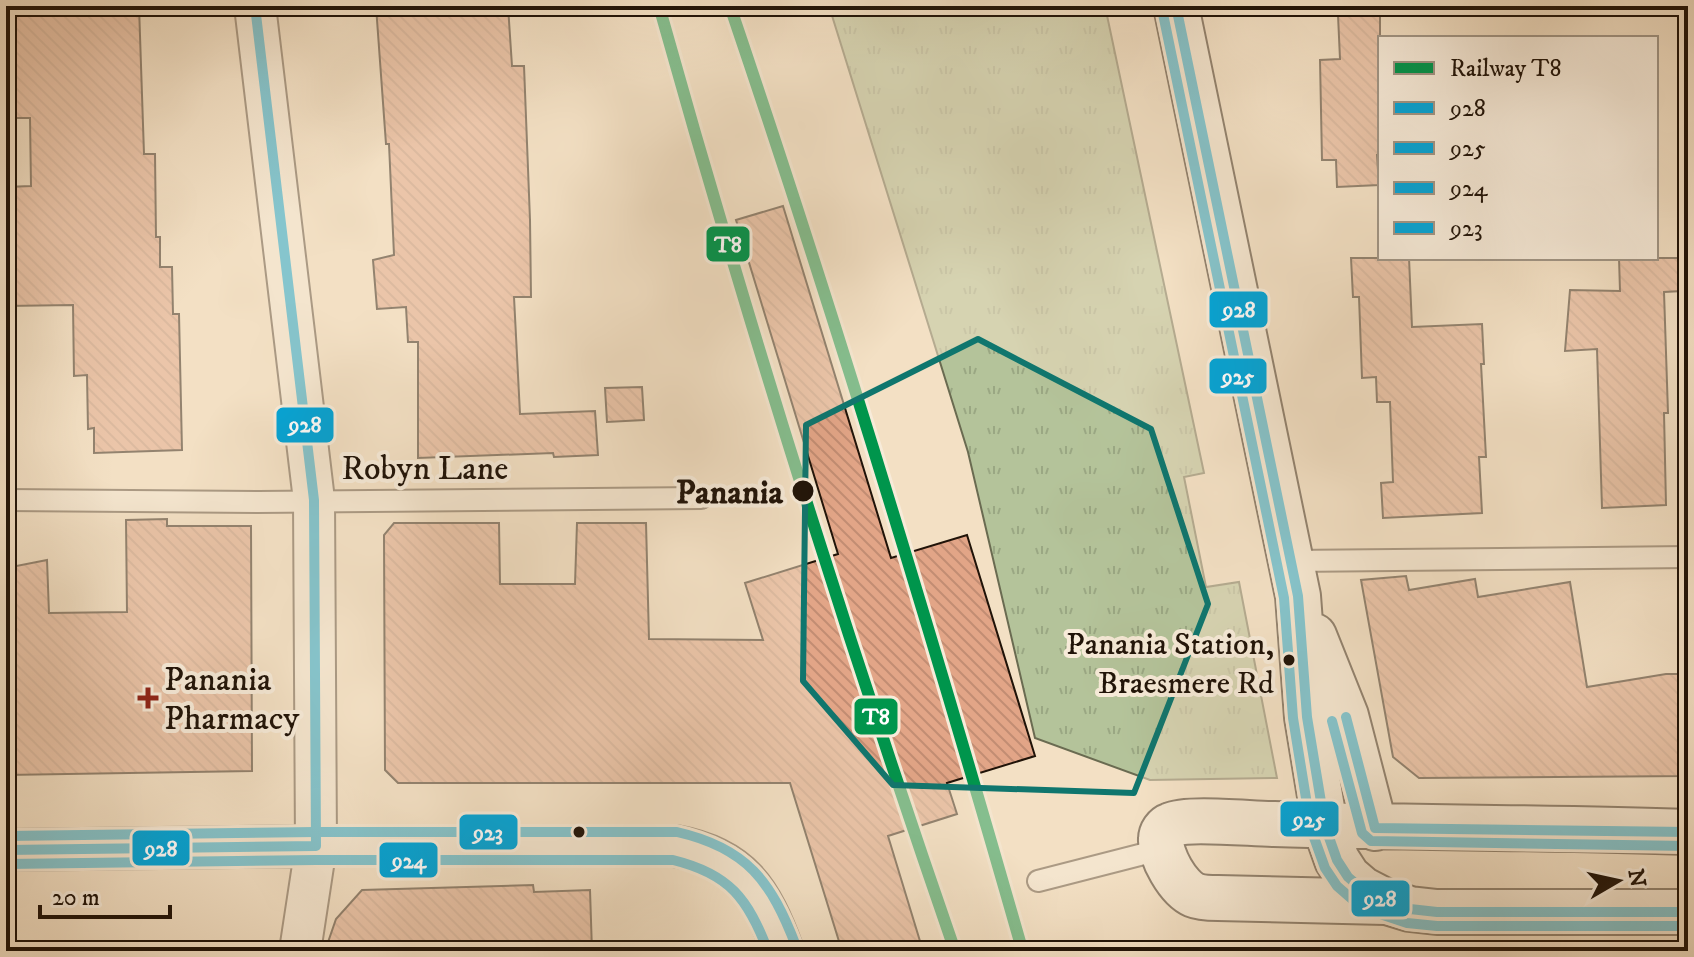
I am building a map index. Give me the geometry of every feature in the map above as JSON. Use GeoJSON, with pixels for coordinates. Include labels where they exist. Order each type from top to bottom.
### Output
{"type":"FeatureCollection","features":[{"type":"Feature","properties":{"kind":"street"},"geometry":{"type":"LineString","coordinates":[[255,6],[314,500],[316,846],[300,951]]}},
{"type":"Feature","properties":{"kind":"street"},"geometry":{"type":"LineString","coordinates":[[1176,6],[1294,578],[1315,826],[1348,877],[1362,889],[1387,902],[1410,909],[1437,912],[1688,912]]}},
{"type":"Feature","properties":{"kind":"street"},"geometry":{"type":"LineString","coordinates":[[1294,578],[1346,716],[1375,828]]}},
{"type":"Feature","properties":{"kind":"street"},"geometry":{"type":"LineString","coordinates":[[1387,902],[1194,895],[1176,877],[1163,849],[1162,833],[1175,823],[1688,832]]}},
{"type":"Feature","properties":{"kind":"street"},"geometry":{"type":"LineString","coordinates":[[6,850],[675,846],[700,851],[737,870],[765,905],[783,951]]}},
{"type":"Feature","properties":{"kind":"lane","name":"Robyn Lane"},"geometry":{"type":"LineString","coordinates":[[6,500],[701,498]]}},
{"type":"Feature","properties":{"kind":"lane"},"geometry":{"type":"LineString","coordinates":[[1294,578],[1688,557]]}},
{"type":"Feature","properties":{"kind":"lane"},"geometry":{"type":"LineString","coordinates":[[1038,881],[1163,849]]}},
{"type":"Feature","properties":{"kind":"highlighted area"},"geometry":{"type":"Polygon","coordinates":[[[978,339],[1151,429],[1208,604],[1134,793],[893,785],[803,681],[806,425],[978,339]]]}},
{"type":"Feature","properties":{"kind":"green space"},"geometry":{"type":"Polygon","coordinates":[[[829,6],[1105,6],[1204,473],[1184,477],[1206,587],[1239,582],[1277,778],[1150,780],[1035,738],[968,452],[829,6]]]}},
{"type":"Feature","properties":{"kind":"building"},"geometry":{"type":"Polygon","coordinates":[[[12,6],[139,6],[144,154],[155,154],[156,237],[160,237],[160,267],[172,267],[173,314],[179,314],[182,450],[94,453],[94,428],[88,429],[87,375],[74,376],[73,305],[6,306],[6,187],[31,186],[30,118],[10,118],[8,41],[12,41],[12,6]]]}},
{"type":"Feature","properties":{"kind":"building"},"geometry":{"type":"Polygon","coordinates":[[[376,6],[508,6],[512,66],[524,66],[530,220],[531,297],[514,297],[520,414],[595,411],[598,455],[554,457],[553,453],[418,458],[418,342],[408,342],[406,307],[377,309],[373,260],[394,255],[389,144],[386,144],[376,6]]]}},
{"type":"Feature","properties":{"kind":"building"},"geometry":{"type":"Polygon","coordinates":[[[1380,13],[1378,185],[1337,187],[1336,160],[1322,160],[1320,60],[1340,59],[1338,15],[1380,13]]]}},
{"type":"Feature","properties":{"kind":"building"},"geometry":{"type":"Polygon","coordinates":[[[783,206],[891,558],[967,535],[1035,756],[947,783],[957,814],[888,836],[923,951],[842,951],[790,783],[398,783],[385,770],[384,535],[394,523],[499,523],[500,584],[575,584],[577,523],[646,523],[649,639],[763,640],[745,583],[838,554],[736,220],[783,206]]]}},
{"type":"Feature","properties":{"kind":"building"},"geometry":{"type":"Polygon","coordinates":[[[1351,258],[1409,260],[1412,327],[1482,324],[1486,457],[1479,457],[1482,513],[1383,518],[1381,483],[1393,482],[1390,402],[1377,402],[1376,377],[1362,378],[1359,297],[1353,297],[1351,258]]]}},
{"type":"Feature","properties":{"kind":"building"},"geometry":{"type":"Polygon","coordinates":[[[1681,258],[1682,291],[1664,292],[1668,413],[1664,413],[1666,505],[1602,508],[1597,349],[1565,351],[1570,290],[1620,291],[1619,260],[1681,258]]]}},
{"type":"Feature","properties":{"kind":"building"},"geometry":{"type":"Polygon","coordinates":[[[642,387],[644,420],[607,422],[605,388],[642,387]]]}},
{"type":"Feature","properties":{"kind":"building"},"geometry":{"type":"Polygon","coordinates":[[[167,519],[167,526],[251,526],[252,771],[6,775],[6,568],[47,560],[49,613],[127,612],[126,520],[167,519]]]}},
{"type":"Feature","properties":{"kind":"building"},"geometry":{"type":"Polygon","coordinates":[[[1406,576],[1409,590],[1475,579],[1478,597],[1570,582],[1587,687],[1666,674],[1688,674],[1688,776],[1419,778],[1393,757],[1361,580],[1406,576]]]}},
{"type":"Feature","properties":{"kind":"building"},"geometry":{"type":"Polygon","coordinates":[[[533,885],[534,892],[590,890],[592,951],[325,951],[336,919],[362,890],[533,885]]]}},
{"type":"Feature","properties":{"kind":"rail line","name":"T8"},"geometry":{"type":"LineString","coordinates":[[659,6],[800,481],[955,951]]}},
{"type":"Feature","properties":{"kind":"rail line","name":"T8"},"geometry":{"type":"LineString","coordinates":[[730,6],[881,472],[1020,942]]}},
{"type":"Feature","properties":{"kind":"transit line","name":"928"},"geometry":{"type":"LineString","coordinates":[[255,6],[314,500],[316,846]]}},
{"type":"Feature","properties":{"kind":"transit line","name":"928"},"geometry":{"type":"LineString","coordinates":[[1176,6],[1298,596],[1307,717],[1325,826],[1337,860],[1348,877],[1362,889],[1410,909],[1437,912],[1688,912]]}},
{"type":"Feature","properties":{"kind":"transit line","name":"925"},"geometry":{"type":"LineString","coordinates":[[1162,9],[1284,598],[1293,718],[1311,829],[1325,868],[1337,886],[1353,900],[1407,923],[1437,926],[1688,926]]}},
{"type":"Feature","properties":{"kind":"transit line","name":"928"},"geometry":{"type":"LineString","coordinates":[[1346,717],[1375,828],[1688,832]]}},
{"type":"Feature","properties":{"kind":"transit line","name":"925"},"geometry":{"type":"LineString","coordinates":[[1332,721],[1362,833],[1371,841],[1688,846]]}},
{"type":"Feature","properties":{"kind":"transit line","name":"923"},"geometry":{"type":"LineString","coordinates":[[6,836],[677,832],[722,847],[753,871],[777,903],[796,946]]}},
{"type":"Feature","properties":{"kind":"transit line","name":"928"},"geometry":{"type":"LineString","coordinates":[[6,850],[316,846]]}},
{"type":"Feature","properties":{"kind":"transit line","name":"924"},"geometry":{"type":"LineString","coordinates":[[6,864],[673,860],[709,873],[734,891],[753,917],[768,951]]}},
{"type":"Feature","properties":{"kind":"place","name":"Panania"},"geometry":{"type":"Point","coordinates":[803,491]}},
{"type":"Feature","properties":{"kind":"place","name":"Panania Station, Braesmere Rd"},"geometry":{"type":"Point","coordinates":[1289,660]}},
{"type":"Feature","properties":{"kind":"place","name":"Panania Pharmacy"},"geometry":{"type":"Point","coordinates":[148,698]}}]}
